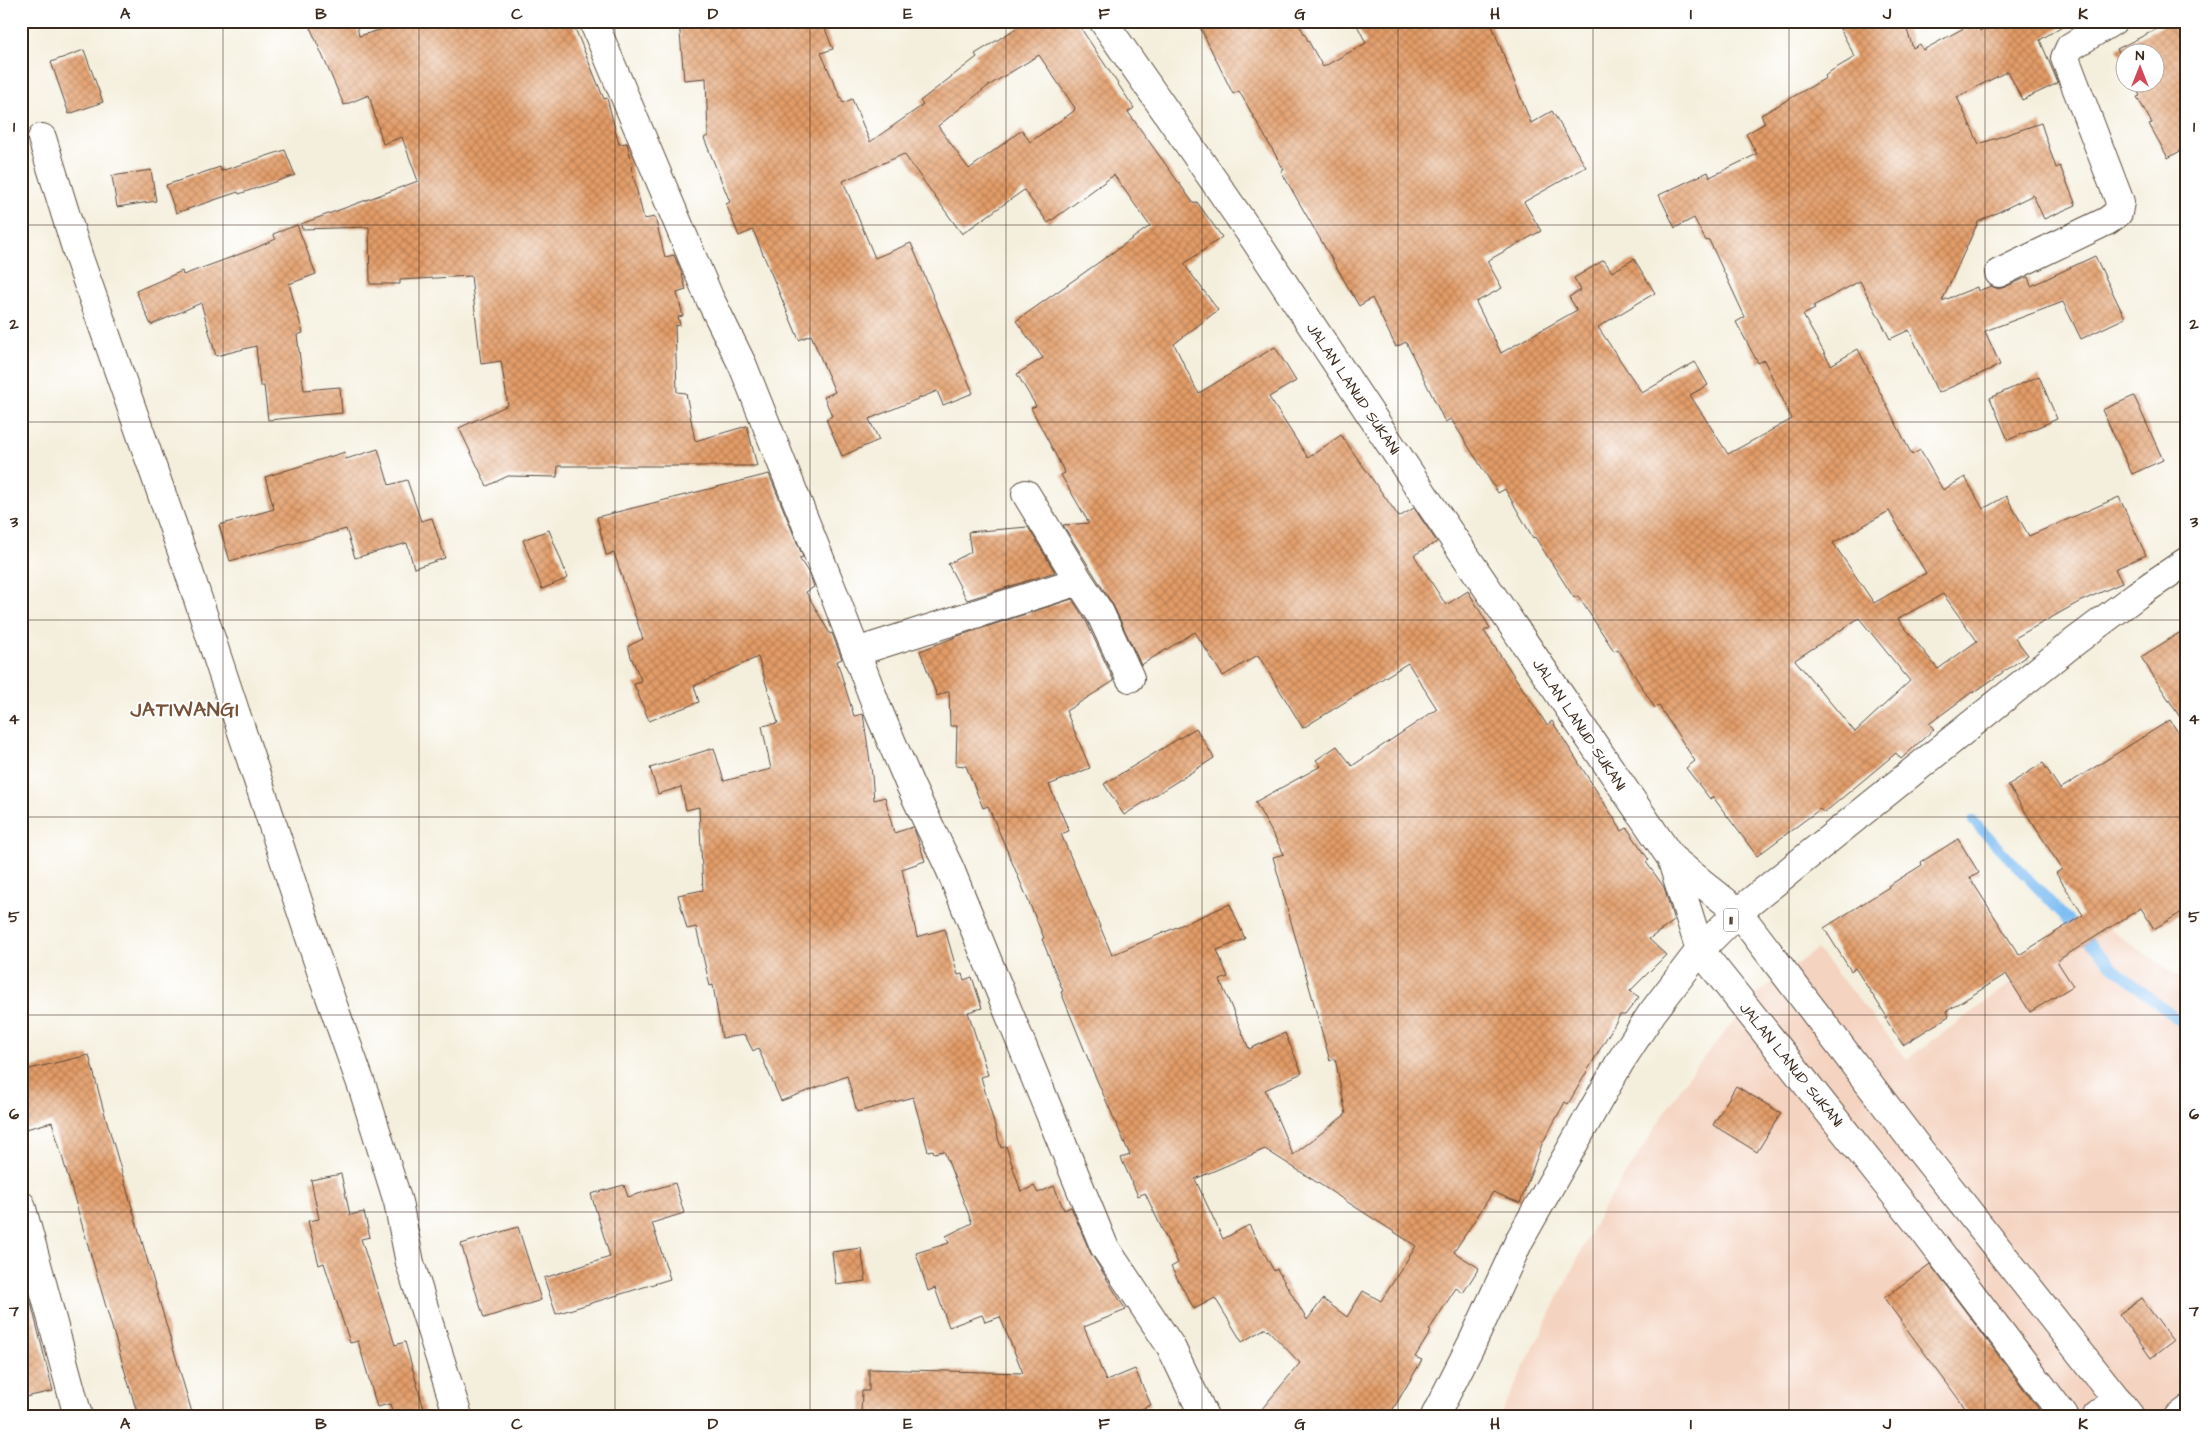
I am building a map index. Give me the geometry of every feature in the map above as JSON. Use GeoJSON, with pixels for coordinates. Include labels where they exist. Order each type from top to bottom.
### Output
{"type":"FeatureCollection","features":[{"type":"Feature","properties":{"kind":"main road"},"geometry":{"type":"LineString","coordinates":[[593,21],[709,296],[742,366],[910,785],[950,869],[1104,1246],[1171,1347],[1204,1416]]}},
{"type":"Feature","properties":{"kind":"main road","name":"JALAN LANUD SUKANI"},"geometry":{"type":"LineString","coordinates":[[1103,21],[1255,240],[1430,504],[1672,858],[1700,950],[1923,1230],[2064,1416]]}},
{"type":"Feature","properties":{"kind":"main road"},"geometry":{"type":"LineString","coordinates":[[1999,273],[2106,222],[2118,213],[2120,202],[2065,58],[2070,46],[2113,21]]}},
{"type":"Feature","properties":{"kind":"main road"},"geometry":{"type":"LineString","coordinates":[[42,138],[79,258],[188,569],[324,980],[364,1092],[398,1202],[410,1263],[458,1416]]}},
{"type":"Feature","properties":{"kind":"main road"},"geometry":{"type":"LineString","coordinates":[[1026,494],[1100,613],[1130,678]]}},
{"type":"Feature","properties":{"kind":"main road","name":"11"},"geometry":{"type":"LineString","coordinates":[[1436,1416],[1520,1239],[1573,1142],[1620,1062],[1652,1013],[1700,950],[1738,912],[2069,646],[2137,595],[2187,562]]}},
{"type":"Feature","properties":{"kind":"main road"},"geometry":{"type":"LineString","coordinates":[[856,652],[1079,581]]}},
{"type":"Feature","properties":{"kind":"main road"},"geometry":{"type":"LineString","coordinates":[[1672,858],[1738,912],[1927,1159],[2114,1410]]}},
{"type":"Feature","properties":{"kind":"main road"},"geometry":{"type":"LineString","coordinates":[[21,1205],[78,1416]]}},
{"type":"Feature","properties":{"kind":"lane"},"geometry":{"type":"LineString","coordinates":[[2173,1416],[2187,1405]]}},
{"type":"Feature","properties":{"kind":"shaded area"},"geometry":{"type":"Polygon","coordinates":[[[2097,921],[2187,982],[2187,1416],[1500,1416],[1598,1217],[1690,1074],[1757,994],[1817,949],[1907,1059],[2097,921]]]}},
{"type":"Feature","properties":{"kind":"building"},"geometry":{"type":"Polygon","coordinates":[[[316,21],[356,21],[359,36],[410,21],[572,21],[604,99],[607,98],[619,144],[627,143],[644,219],[655,217],[665,257],[674,255],[682,274],[686,290],[677,293],[683,316],[678,317],[680,325],[675,326],[677,392],[686,393],[695,441],[747,426],[757,466],[558,466],[557,477],[508,476],[487,486],[459,428],[508,405],[501,361],[481,364],[471,276],[400,280],[400,284],[370,284],[369,227],[302,229],[301,224],[418,181],[402,137],[383,144],[369,95],[344,105],[310,27],[317,25],[316,21]]]}},
{"type":"Feature","properties":{"kind":"building"},"geometry":{"type":"Polygon","coordinates":[[[679,21],[822,21],[833,49],[821,53],[843,103],[852,99],[870,142],[923,105],[920,101],[977,57],[975,54],[1028,21],[1076,21],[1134,108],[1128,112],[1194,204],[1197,202],[1222,237],[1184,264],[1218,310],[1174,344],[1196,389],[1199,393],[1275,347],[1296,381],[1269,397],[1308,458],[1341,435],[1399,517],[1414,508],[1437,542],[1414,555],[1446,605],[1468,591],[1490,628],[1484,631],[1547,725],[1552,721],[1622,831],[1627,828],[1649,860],[1646,862],[1664,887],[1674,921],[1649,939],[1666,955],[1630,991],[1639,997],[1625,1015],[1620,1015],[1568,1104],[1565,1102],[1542,1144],[1520,1203],[1493,1192],[1454,1252],[1479,1268],[1463,1293],[1456,1288],[1429,1330],[1431,1331],[1415,1357],[1422,1360],[1389,1416],[1256,1416],[1300,1363],[1266,1328],[1242,1342],[1215,1298],[1194,1309],[1171,1267],[1178,1263],[1145,1193],[1138,1196],[1121,1158],[1130,1155],[1061,992],[1063,991],[1042,939],[1044,938],[1009,855],[988,806],[983,808],[966,766],[956,765],[957,726],[950,726],[949,691],[937,696],[920,651],[958,636],[1072,599],[1086,621],[1114,681],[1066,711],[1090,768],[1049,785],[1069,831],[1061,834],[1112,955],[1230,904],[1245,939],[1217,950],[1228,977],[1220,980],[1249,1049],[1285,1033],[1302,1073],[1265,1090],[1293,1155],[1346,1114],[1335,1058],[1330,1061],[1273,857],[1284,854],[1255,802],[1321,766],[1316,760],[1337,746],[1352,766],[1437,709],[1408,663],[1303,728],[1258,655],[1223,676],[1195,632],[1141,665],[1113,605],[1063,525],[1089,523],[1061,475],[1065,473],[1031,408],[1036,406],[1017,374],[1043,358],[1016,321],[1150,226],[1114,175],[1048,223],[1024,190],[962,234],[904,154],[843,181],[875,258],[911,243],[973,393],[943,405],[937,391],[869,419],[879,440],[842,456],[826,419],[832,416],[824,397],[835,392],[811,335],[799,340],[753,230],[739,236],[726,204],[730,202],[704,138],[708,136],[706,78],[684,80],[679,21]],[[1039,55],[988,86],[938,126],[969,169],[1022,130],[1030,142],[1074,111],[1075,108],[1039,55]],[[1265,1149],[1195,1179],[1223,1239],[1249,1225],[1274,1271],[1277,1269],[1307,1320],[1323,1299],[1347,1317],[1363,1291],[1381,1301],[1416,1246],[1265,1149]]]}},
{"type":"Feature","properties":{"kind":"building"},"geometry":{"type":"Polygon","coordinates":[[[1197,21],[1297,21],[1323,67],[1366,43],[1355,21],[1490,21],[1531,123],[1552,111],[1586,167],[1524,202],[1541,231],[1487,261],[1502,288],[1476,302],[1501,353],[1577,310],[1569,297],[1581,290],[1574,278],[1604,260],[1612,272],[1634,259],[1655,293],[1598,327],[1642,393],[1695,362],[1708,385],[1690,395],[1728,454],[1792,419],[1764,360],[1758,363],[1736,322],[1745,317],[1709,240],[1706,241],[1694,218],[1675,228],[1659,195],[1708,172],[1710,177],[1757,154],[1746,134],[1765,123],[1761,115],[1826,78],[1825,76],[1831,71],[1855,57],[1836,21],[1904,21],[1913,48],[1920,44],[1923,50],[1975,22],[1980,31],[1996,21],[2070,21],[2040,40],[2058,83],[2022,100],[2008,71],[1957,97],[1979,144],[2041,123],[2056,168],[2060,166],[2076,205],[2044,219],[2033,195],[1978,222],[1942,301],[1977,287],[1978,291],[1991,286],[1998,289],[2028,277],[2031,286],[2095,256],[2125,318],[2081,339],[2063,302],[1985,331],[2000,365],[1938,393],[1909,330],[1890,339],[1860,281],[1813,306],[1815,309],[1803,315],[1831,365],[1858,349],[1912,455],[1920,450],[1943,490],[1965,477],[1983,509],[2006,496],[2029,536],[2119,497],[2146,555],[2115,569],[2122,583],[2079,602],[2015,638],[2028,655],[1972,692],[1929,724],[1934,729],[1901,759],[1896,753],[1824,813],[1820,809],[1757,856],[1713,797],[1710,799],[1686,768],[1695,761],[1659,706],[1655,708],[1618,649],[1614,651],[1578,596],[1574,598],[1535,537],[1533,538],[1505,489],[1498,493],[1451,419],[1445,422],[1406,342],[1396,347],[1372,298],[1359,306],[1281,171],[1284,170],[1239,91],[1233,94],[1197,21]],[[1889,511],[1833,543],[1874,603],[1926,573],[1889,511]],[[1943,594],[1898,619],[1938,669],[1977,641],[1943,594]],[[1859,618],[1795,660],[1855,732],[1910,681],[1859,618]]]}},
{"type":"Feature","properties":{"kind":"building"},"geometry":{"type":"Polygon","coordinates":[[[2173,21],[2187,21],[2187,147],[2168,158],[2149,124],[2152,123],[2137,97],[2140,96],[2138,92],[2166,92],[2166,42],[2131,42],[2173,21]]]}},
{"type":"Feature","properties":{"kind":"building"},"geometry":{"type":"Polygon","coordinates":[[[84,50],[103,102],[69,114],[51,62],[84,50]]]}},
{"type":"Feature","properties":{"kind":"building"},"geometry":{"type":"Polygon","coordinates":[[[285,150],[295,175],[176,213],[166,185],[220,167],[221,171],[285,150]]]}},
{"type":"Feature","properties":{"kind":"building"},"geometry":{"type":"Polygon","coordinates":[[[151,170],[156,201],[117,207],[112,176],[151,170]]]}},
{"type":"Feature","properties":{"kind":"building"},"geometry":{"type":"Polygon","coordinates":[[[297,225],[316,274],[289,284],[303,333],[297,335],[304,390],[340,387],[342,413],[268,420],[264,386],[260,386],[256,346],[216,356],[201,303],[151,325],[136,291],[182,271],[183,275],[251,250],[276,239],[273,234],[297,225]]]}},
{"type":"Feature","properties":{"kind":"building"},"geometry":{"type":"Polygon","coordinates":[[[2039,376],[2057,419],[2008,440],[1990,398],[2039,376]]]}},
{"type":"Feature","properties":{"kind":"building"},"geometry":{"type":"Polygon","coordinates":[[[2134,396],[2163,460],[2132,474],[2102,410],[2134,396]]]}},
{"type":"Feature","properties":{"kind":"building"},"geometry":{"type":"Polygon","coordinates":[[[378,449],[389,485],[407,480],[421,521],[432,518],[445,558],[414,568],[407,543],[355,558],[346,529],[230,561],[219,525],[274,509],[265,477],[345,452],[346,459],[378,449]]]}},
{"type":"Feature","properties":{"kind":"building"},"geometry":{"type":"Polygon","coordinates":[[[769,474],[803,557],[799,558],[810,575],[814,587],[806,592],[830,634],[832,633],[842,659],[837,661],[854,716],[863,714],[874,800],[885,797],[894,833],[913,827],[925,861],[902,869],[917,937],[945,929],[958,975],[962,974],[964,980],[972,977],[982,1008],[968,1012],[988,1075],[981,1077],[1001,1148],[1006,1146],[1021,1192],[1034,1186],[1038,1193],[1054,1186],[1064,1210],[1071,1207],[1090,1252],[1126,1310],[1084,1327],[1106,1381],[1135,1369],[1151,1405],[1124,1416],[984,1416],[938,1413],[938,1416],[861,1416],[862,1391],[869,1391],[869,1369],[1023,1373],[1000,1317],[985,1322],[982,1315],[949,1327],[935,1288],[928,1291],[916,1253],[949,1243],[946,1236],[972,1223],[944,1151],[934,1153],[933,1150],[928,1151],[913,1097],[857,1112],[847,1076],[781,1101],[758,1048],[753,1051],[745,1035],[722,1038],[713,985],[710,986],[696,927],[687,929],[678,895],[703,890],[699,807],[686,810],[681,787],[658,794],[650,768],[714,748],[724,781],[771,769],[762,726],[778,723],[758,657],[694,686],[699,702],[649,721],[634,684],[642,682],[628,646],[643,639],[614,553],[606,555],[597,517],[769,474]]]}},
{"type":"Feature","properties":{"kind":"building"},"geometry":{"type":"Polygon","coordinates":[[[1028,527],[1055,572],[967,600],[948,564],[971,552],[968,532],[1028,527]]]}},
{"type":"Feature","properties":{"kind":"building"},"geometry":{"type":"Polygon","coordinates":[[[549,530],[568,578],[542,589],[523,540],[549,530]]]}},
{"type":"Feature","properties":{"kind":"building"},"geometry":{"type":"Polygon","coordinates":[[[2187,628],[2187,728],[2141,657],[2187,628]]]}},
{"type":"Feature","properties":{"kind":"building"},"geometry":{"type":"Polygon","coordinates":[[[2170,720],[2187,746],[2187,909],[2154,929],[2141,908],[2057,961],[2073,986],[2030,1012],[2006,974],[1947,1011],[1949,1016],[1903,1045],[1855,968],[1851,971],[1824,928],[1889,887],[1922,865],[1921,862],[1958,839],[1979,873],[1970,878],[2019,955],[2083,915],[2056,873],[2062,869],[2008,785],[2043,763],[2060,789],[2170,720]]]}},
{"type":"Feature","properties":{"kind":"building"},"geometry":{"type":"Polygon","coordinates":[[[1196,728],[1214,758],[1124,815],[1104,784],[1196,728]]]}},
{"type":"Feature","properties":{"kind":"building"},"geometry":{"type":"Polygon","coordinates":[[[89,1055],[193,1416],[138,1416],[52,1122],[26,1129],[21,1110],[21,1071],[89,1055]]]}},
{"type":"Feature","properties":{"kind":"building"},"geometry":{"type":"Polygon","coordinates":[[[1736,1086],[1781,1113],[1757,1152],[1713,1125],[1736,1086]]]}},
{"type":"Feature","properties":{"kind":"building"},"geometry":{"type":"Polygon","coordinates":[[[341,1174],[350,1215],[364,1212],[370,1237],[361,1239],[395,1345],[405,1342],[426,1416],[393,1416],[390,1404],[377,1407],[358,1341],[350,1343],[324,1263],[319,1265],[308,1221],[319,1219],[311,1180],[341,1174]]]}},
{"type":"Feature","properties":{"kind":"building"},"geometry":{"type":"Polygon","coordinates":[[[675,1183],[684,1213],[652,1223],[670,1279],[556,1314],[544,1278],[610,1257],[591,1194],[624,1185],[628,1197],[675,1183]]]}},
{"type":"Feature","properties":{"kind":"building"},"geometry":{"type":"Polygon","coordinates":[[[518,1227],[541,1300],[484,1318],[461,1244],[518,1227]]]}},
{"type":"Feature","properties":{"kind":"building"},"geometry":{"type":"Polygon","coordinates":[[[861,1248],[866,1281],[836,1285],[832,1252],[861,1248]]]}},
{"type":"Feature","properties":{"kind":"building"},"geometry":{"type":"Polygon","coordinates":[[[1930,1264],[2044,1416],[1971,1416],[1884,1298],[1930,1264]]]}},
{"type":"Feature","properties":{"kind":"building"},"geometry":{"type":"Polygon","coordinates":[[[29,1295],[53,1391],[21,1398],[21,1296],[29,1295]]]}},
{"type":"Feature","properties":{"kind":"building"},"geometry":{"type":"Polygon","coordinates":[[[2141,1298],[2173,1341],[2151,1358],[2119,1314],[2141,1298]]]}},
{"type":"Feature","properties":{"kind":"waterway"},"geometry":{"type":"LineString","coordinates":[[1973,821],[2114,968],[2187,1027]]}},
{"type":"Feature","properties":{"kind":"district","name":"JATIWANGI"},"geometry":{"type":"Point","coordinates":[185,710]}}]}
